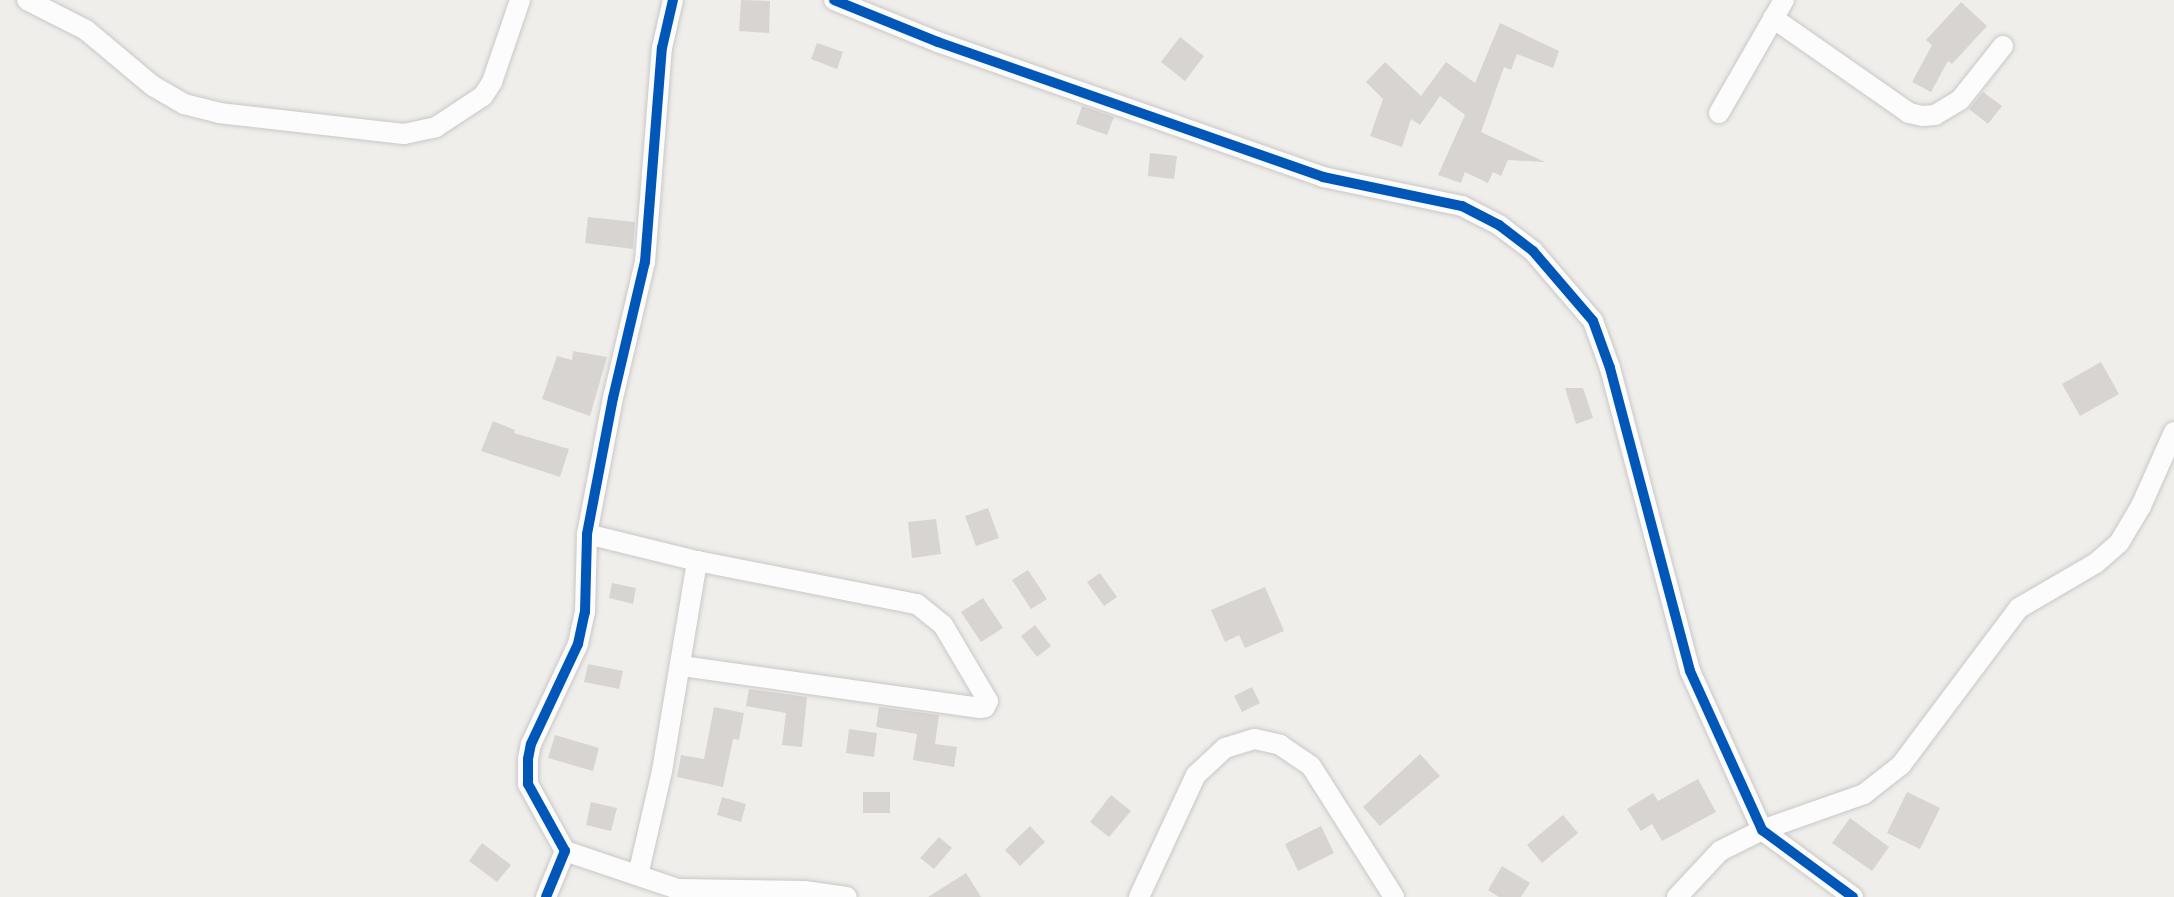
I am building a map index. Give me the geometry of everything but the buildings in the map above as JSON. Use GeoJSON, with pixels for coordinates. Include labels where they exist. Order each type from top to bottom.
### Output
{"type":"FeatureCollection","features":[{"type":"Feature","properties":{"kind":"street"},"geometry":{"type":"LineString","coordinates":[[27,0],[86,30],[153,86],[184,104],[219,113],[404,134],[436,127],[483,96],[492,82],[520,0]]}},
{"type":"Feature","properties":{"kind":"street"},"geometry":{"type":"LineString","coordinates":[[673,0],[662,48],[645,262],[613,398],[587,534],[585,612],[578,644],[531,744],[528,784],[565,851],[678,889],[842,896]]}},
{"type":"Feature","properties":{"kind":"street"},"geometry":{"type":"LineString","coordinates":[[834,0],[938,42],[1323,177],[1462,206],[1499,225],[1533,251],[1593,321],[1610,368],[1690,671],[1762,830],[1853,897]]}},
{"type":"Feature","properties":{"kind":"street"},"geometry":{"type":"LineString","coordinates":[[1719,113],[1784,0]]}},
{"type":"Feature","properties":{"kind":"street"},"geometry":{"type":"LineString","coordinates":[[1773,18],[1909,113],[1923,116],[1935,115],[1960,100],[2003,46]]}},
{"type":"Feature","properties":{"kind":"street"},"geometry":{"type":"LineString","coordinates":[[1677,897],[1720,851],[1762,830],[1864,794],[1901,765],[2019,608],[2096,563],[2119,543],[2141,506],[2174,432]]}},
{"type":"Feature","properties":{"kind":"street"},"geometry":{"type":"LineString","coordinates":[[587,534],[697,561],[917,604],[943,625],[988,701],[985,707],[980,708],[681,666]]}},
{"type":"Feature","properties":{"kind":"street"},"geometry":{"type":"LineString","coordinates":[[638,875],[681,666],[697,561]]}},
{"type":"Feature","properties":{"kind":"street"},"geometry":{"type":"LineString","coordinates":[[1139,897],[1196,775],[1225,748],[1255,739],[1280,745],[1311,766],[1394,897]]}},
{"type":"Feature","properties":{"kind":"street"},"geometry":{"type":"LineString","coordinates":[[546,897],[565,851]]}},
{"type":"Feature","properties":{"kind":"cycle path"},"geometry":{"type":"LineString","coordinates":[[546,897],[565,851],[528,784],[528,759],[531,744],[578,644],[585,612],[587,534],[613,398],[645,262],[662,48],[673,0]]}},
{"type":"Feature","properties":{"kind":"cycle path"},"geometry":{"type":"LineString","coordinates":[[834,0],[938,42],[1323,177],[1462,206],[1499,225],[1533,251],[1593,321],[1610,368],[1690,671],[1762,830],[1853,897]]}}]}
